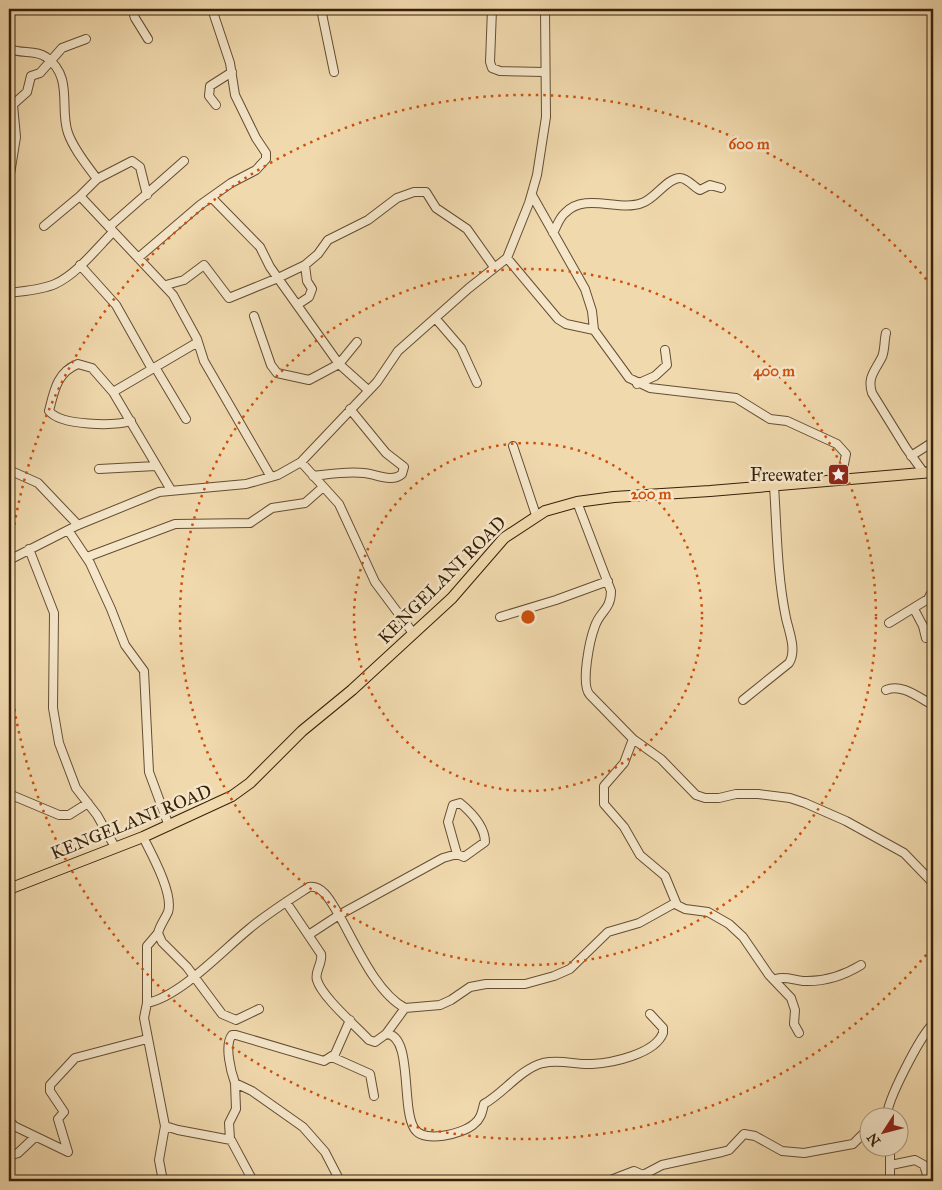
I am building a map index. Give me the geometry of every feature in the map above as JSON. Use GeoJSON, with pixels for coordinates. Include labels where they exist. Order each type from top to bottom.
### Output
{"type":"FeatureCollection","features":[{"type":"Feature","properties":{"kind":"main road","name":"KENGELANI ROAD"},"geometry":{"type":"LineString","coordinates":[[9,889],[143,837],[222,803],[240,790],[302,731],[352,690],[459,591],[498,544],[536,515],[577,502],[614,497],[774,486],[928,472]]}},
{"type":"Feature","properties":{"kind":"street"},"geometry":{"type":"LineString","coordinates":[[132,9],[135,18],[148,39]]}},
{"type":"Feature","properties":{"kind":"street"},"geometry":{"type":"LineString","coordinates":[[138,258],[212,198],[231,184],[252,173],[266,159],[266,153],[256,138],[238,102],[232,72],[212,9]]}},
{"type":"Feature","properties":{"kind":"street"},"geometry":{"type":"LineString","coordinates":[[321,9],[334,72]]}},
{"type":"Feature","properties":{"kind":"street"},"geometry":{"type":"LineString","coordinates":[[492,9],[490,62],[492,68],[500,71],[544,72]]}},
{"type":"Feature","properties":{"kind":"street"},"geometry":{"type":"LineString","coordinates":[[9,560],[78,525],[159,492],[229,487],[285,472],[301,462],[387,369],[398,351],[506,258],[532,195],[546,117],[544,72],[545,9]]}},
{"type":"Feature","properties":{"kind":"street"},"geometry":{"type":"LineString","coordinates":[[10,174],[16,137],[11,107],[27,92],[31,76],[40,73],[51,62],[56,53],[62,48],[86,39]]}},
{"type":"Feature","properties":{"kind":"street"},"geometry":{"type":"LineString","coordinates":[[9,48],[15,51],[42,55],[51,62],[65,88],[67,131],[76,149],[97,179]]}},
{"type":"Feature","properties":{"kind":"street"},"geometry":{"type":"LineString","coordinates":[[216,105],[208,96],[210,86],[232,72]]}},
{"type":"Feature","properties":{"kind":"street"},"geometry":{"type":"LineString","coordinates":[[44,226],[97,179],[124,164],[134,161],[140,166],[147,195]]}},
{"type":"Feature","properties":{"kind":"street"},"geometry":{"type":"LineString","coordinates":[[10,291],[54,285],[80,265],[111,229],[184,161]]}},
{"type":"Feature","properties":{"kind":"street"},"geometry":{"type":"LineString","coordinates":[[553,233],[564,214],[576,206],[594,204],[638,205],[649,200],[677,179],[684,179],[700,190],[710,185],[722,188]]}},
{"type":"Feature","properties":{"kind":"street"},"geometry":{"type":"LineString","coordinates":[[166,286],[184,280],[204,264],[229,298],[305,265],[333,237],[368,220],[401,196],[423,192],[428,194],[436,208],[467,229],[494,267]]}},
{"type":"Feature","properties":{"kind":"street"},"geometry":{"type":"LineString","coordinates":[[532,195],[585,289],[592,311],[594,330],[625,375],[637,384],[683,394],[735,398],[770,419],[787,421],[837,444],[845,452],[846,457],[841,479]]}},
{"type":"Feature","properties":{"kind":"street"},"geometry":{"type":"LineString","coordinates":[[80,196],[166,286],[177,300],[198,342],[204,361],[271,477]]}},
{"type":"Feature","properties":{"kind":"street"},"geometry":{"type":"LineString","coordinates":[[212,198],[260,247],[278,278],[338,364],[368,390]]}},
{"type":"Feature","properties":{"kind":"street"},"geometry":{"type":"LineString","coordinates":[[506,258],[558,319],[572,326],[594,330]]}},
{"type":"Feature","properties":{"kind":"street"},"geometry":{"type":"LineString","coordinates":[[80,265],[116,305],[186,419]]}},
{"type":"Feature","properties":{"kind":"street"},"geometry":{"type":"LineString","coordinates":[[297,305],[309,297],[312,289],[307,280],[305,265]]}},
{"type":"Feature","properties":{"kind":"street"},"geometry":{"type":"LineString","coordinates":[[254,316],[271,365],[277,373],[309,380],[338,364],[357,342]]}},
{"type":"Feature","properties":{"kind":"street"},"geometry":{"type":"LineString","coordinates":[[436,319],[461,348],[477,383]]}},
{"type":"Feature","properties":{"kind":"street"},"geometry":{"type":"LineString","coordinates":[[886,333],[882,356],[870,377],[869,384],[872,393],[911,456],[928,472]]}},
{"type":"Feature","properties":{"kind":"street"},"geometry":{"type":"LineString","coordinates":[[113,392],[198,342]]}},
{"type":"Feature","properties":{"kind":"street"},"geometry":{"type":"LineString","coordinates":[[637,384],[655,376],[667,365],[665,350]]}},
{"type":"Feature","properties":{"kind":"street"},"geometry":{"type":"LineString","coordinates":[[131,421],[117,425],[92,424],[52,414],[49,411],[57,382],[70,368],[78,364],[92,368],[113,392],[131,421],[171,490]]}},
{"type":"Feature","properties":{"kind":"street"},"geometry":{"type":"LineString","coordinates":[[313,476],[343,472],[365,473],[390,478],[402,474],[404,467],[386,453],[350,409]]}},
{"type":"Feature","properties":{"kind":"street"},"geometry":{"type":"LineString","coordinates":[[911,456],[933,442]]}},
{"type":"Feature","properties":{"kind":"street"},"geometry":{"type":"LineString","coordinates":[[513,446],[536,515]]}},
{"type":"Feature","properties":{"kind":"street"},"geometry":{"type":"LineString","coordinates":[[301,462],[342,509],[354,540],[375,582],[413,633]]}},
{"type":"Feature","properties":{"kind":"street"},"geometry":{"type":"LineString","coordinates":[[99,469],[156,466]]}},
{"type":"Feature","properties":{"kind":"street"},"geometry":{"type":"LineString","coordinates":[[9,470],[38,484],[78,525]]}},
{"type":"Feature","properties":{"kind":"street"},"geometry":{"type":"LineString","coordinates":[[743,700],[789,663],[793,657],[792,642],[781,595],[781,575],[776,553],[774,486]]}},
{"type":"Feature","properties":{"kind":"street"},"geometry":{"type":"LineString","coordinates":[[87,557],[175,524],[250,524],[272,508],[305,503],[322,488]]}},
{"type":"Feature","properties":{"kind":"street"},"geometry":{"type":"LineString","coordinates":[[577,502],[608,581],[610,600],[594,628],[589,652],[586,691],[633,739],[661,759],[685,785],[700,797],[719,798],[736,794],[758,794],[790,798],[805,803],[846,821],[904,853],[914,860],[933,883]]}},
{"type":"Feature","properties":{"kind":"street"},"geometry":{"type":"LineString","coordinates":[[68,530],[87,557],[125,645],[144,671],[148,769],[169,826]]}},
{"type":"Feature","properties":{"kind":"street"},"geometry":{"type":"LineString","coordinates":[[29,549],[54,613],[53,708],[59,743],[76,788],[88,803],[115,847]]}},
{"type":"Feature","properties":{"kind":"street"},"geometry":{"type":"LineString","coordinates":[[500,617],[556,600],[608,581]]}},
{"type":"Feature","properties":{"kind":"street"},"geometry":{"type":"LineString","coordinates":[[889,623],[929,598],[933,590]]}},
{"type":"Feature","properties":{"kind":"street"},"geometry":{"type":"LineString","coordinates":[[914,609],[924,626],[926,638]]}},
{"type":"Feature","properties":{"kind":"street"},"geometry":{"type":"LineString","coordinates":[[886,690],[894,687],[902,689],[933,706]]}},
{"type":"Feature","properties":{"kind":"street"},"geometry":{"type":"LineString","coordinates":[[633,739],[624,763],[604,786],[604,804],[624,827],[640,854],[663,874],[675,903],[685,908],[708,912],[729,924],[743,937],[770,975],[776,979],[791,998],[795,1010],[794,1024],[800,1033]]}},
{"type":"Feature","properties":{"kind":"street"},"geometry":{"type":"LineString","coordinates":[[9,794],[59,814],[69,815],[88,803]]}},
{"type":"Feature","properties":{"kind":"street"},"geometry":{"type":"LineString","coordinates":[[310,934],[339,915],[448,856],[457,854],[464,858],[486,840],[477,821],[458,803],[452,807],[448,820],[457,854]]}},
{"type":"Feature","properties":{"kind":"street"},"geometry":{"type":"LineString","coordinates":[[143,837],[162,873],[168,909],[158,933],[147,946],[147,1003],[144,1018],[164,1126],[159,1160],[163,1181]]}},
{"type":"Feature","properties":{"kind":"street"},"geometry":{"type":"LineString","coordinates":[[147,1003],[165,995],[194,977],[250,928],[309,887],[317,887],[339,915],[379,984],[391,998],[404,1008],[440,1005],[470,987],[486,984],[526,984],[554,976],[570,969],[608,932],[639,923],[675,903]]}},
{"type":"Feature","properties":{"kind":"street"},"geometry":{"type":"LineString","coordinates":[[286,902],[310,934],[322,957],[316,979],[336,1007],[372,1041],[386,1034],[404,1008]]}},
{"type":"Feature","properties":{"kind":"street"},"geometry":{"type":"LineString","coordinates":[[158,933],[166,948],[172,951],[222,1014],[232,1020],[240,1019],[259,1010]]}},
{"type":"Feature","properties":{"kind":"street"},"geometry":{"type":"LineString","coordinates":[[776,979],[783,977],[818,980],[838,977],[861,965]]}},
{"type":"Feature","properties":{"kind":"street"},"geometry":{"type":"LineString","coordinates":[[386,1034],[394,1036],[402,1046],[405,1095],[414,1130],[423,1136],[438,1136],[459,1132],[476,1123],[482,1114],[484,1104],[498,1096],[510,1083],[540,1064],[562,1060],[592,1064],[636,1056],[658,1041],[663,1033],[663,1028],[650,1014]]}},
{"type":"Feature","properties":{"kind":"street"},"geometry":{"type":"LineString","coordinates":[[230,1139],[229,1123],[236,1109],[235,1083],[231,1068],[229,1040],[234,1034],[232,1020]]}},
{"type":"Feature","properties":{"kind":"street"},"geometry":{"type":"LineString","coordinates":[[234,1034],[324,1061],[332,1057],[350,1020]]}},
{"type":"Feature","properties":{"kind":"street"},"geometry":{"type":"LineString","coordinates":[[890,1108],[921,1038],[933,1024]]}},
{"type":"Feature","properties":{"kind":"street"},"geometry":{"type":"LineString","coordinates":[[9,1120],[14,1126],[68,1152],[58,1119],[64,1112],[49,1088],[70,1061],[78,1057],[147,1039]]}},
{"type":"Feature","properties":{"kind":"street"},"geometry":{"type":"LineString","coordinates":[[332,1057],[370,1074],[374,1096]]}},
{"type":"Feature","properties":{"kind":"street"},"geometry":{"type":"LineString","coordinates":[[235,1083],[252,1090],[302,1127],[325,1152],[340,1181]]}},
{"type":"Feature","properties":{"kind":"street"},"geometry":{"type":"LineString","coordinates":[[164,1126],[230,1139],[234,1142],[253,1181]]}},
{"type":"Feature","properties":{"kind":"street"},"geometry":{"type":"LineString","coordinates":[[608,1181],[634,1171],[643,1175],[662,1165],[729,1150],[744,1134],[755,1136],[782,1151],[804,1153],[853,1144],[860,1137]]}},
{"type":"Feature","properties":{"kind":"street"},"geometry":{"type":"LineString","coordinates":[[9,1156],[18,1153],[35,1136]]}},
{"type":"Feature","properties":{"kind":"street"},"geometry":{"type":"LineString","coordinates":[[890,1181],[891,1158]]}},
{"type":"Feature","properties":{"kind":"street"},"geometry":{"type":"LineString","coordinates":[[891,1165],[915,1160],[924,1165],[929,1181]]}},
{"type":"Feature","properties":{"kind":"place","name":"Freewater"},"geometry":{"type":"Point","coordinates":[839,475]}}]}
